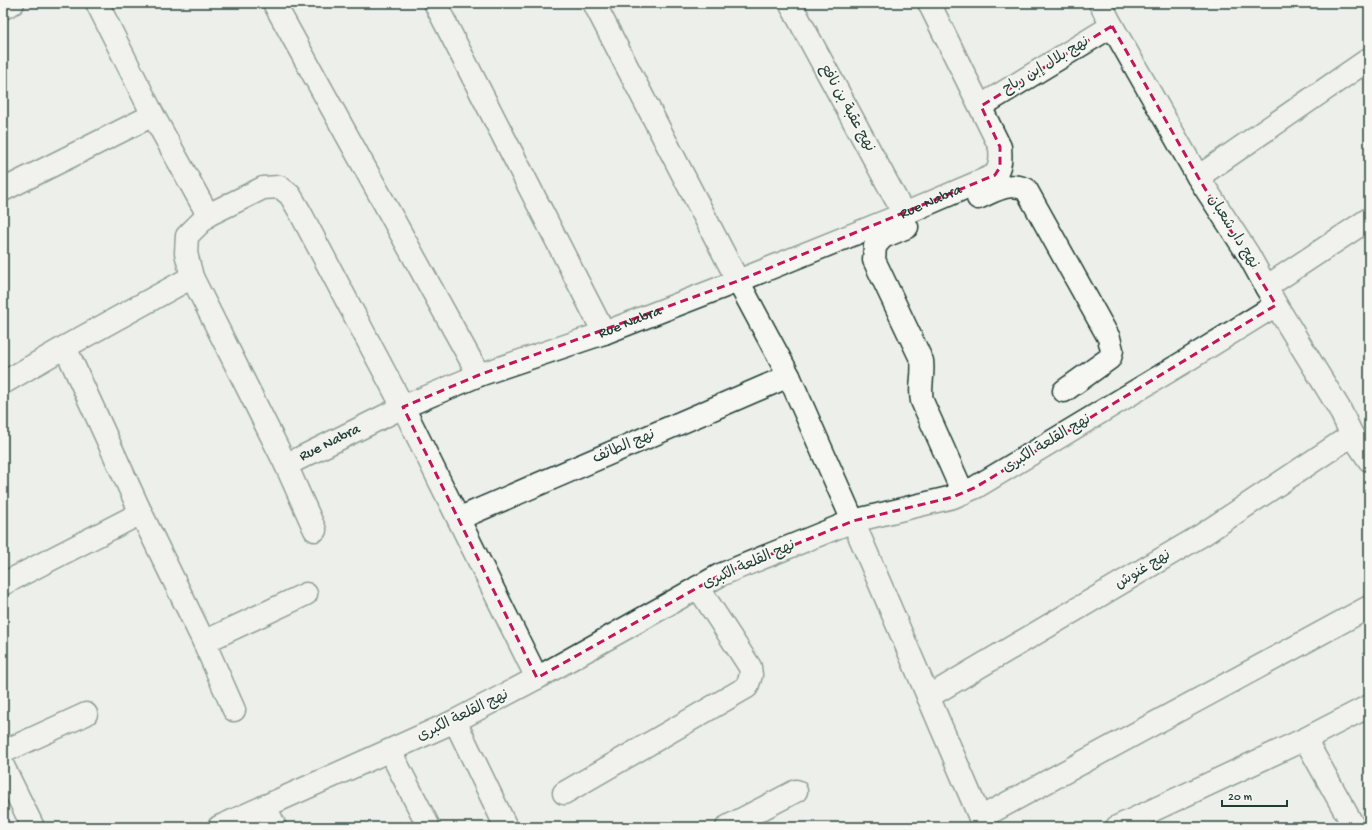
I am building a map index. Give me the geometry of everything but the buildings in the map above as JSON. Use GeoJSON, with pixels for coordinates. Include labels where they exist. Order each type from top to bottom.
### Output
{"type":"FeatureCollection","features":[{"type":"Feature","properties":{"kind":"street"},"geometry":{"type":"LineString","coordinates":[[3,8],[13,3]]}},
{"type":"Feature","properties":{"kind":"street"},"geometry":{"type":"LineString","coordinates":[[97,3],[153,115],[208,215]]}},
{"type":"Feature","properties":{"kind":"street"},"geometry":{"type":"LineString","coordinates":[[274,3],[479,375]]}},
{"type":"Feature","properties":{"kind":"street"},"geometry":{"type":"LineString","coordinates":[[435,3],[604,332]]}},
{"type":"Feature","properties":{"kind":"street"},"geometry":{"type":"LineString","coordinates":[[594,3],[789,376],[853,521],[982,823],[1369,607]]}},
{"type":"Feature","properties":{"kind":"street","name":"نهج عقبة بن نافع"},"geometry":{"type":"LineString","coordinates":[[790,3],[904,214]]}},
{"type":"Feature","properties":{"kind":"street","name":"نهج دار شعبان"},"geometry":{"type":"LineString","coordinates":[[1100,3],[1198,177],[1248,254],[1271,296],[1340,408],[1352,435],[1369,460]]}},
{"type":"Feature","properties":{"kind":"street","name":"Rue Nabra"},"geometry":{"type":"LineString","coordinates":[[537,678],[460,518],[404,407],[290,195],[280,187],[263,188],[208,215],[187,236],[186,253],[192,277],[286,465],[404,407],[479,375],[604,332],[738,281],[904,214],[995,175],[1000,167],[1000,147],[931,4]]}},
{"type":"Feature","properties":{"kind":"street","name":"نهج بلال إبن رباح"},"geometry":{"type":"LineString","coordinates":[[981,106],[1112,26]]}},
{"type":"Feature","properties":{"kind":"street"},"geometry":{"type":"LineString","coordinates":[[1198,177],[1369,59]]}},
{"type":"Feature","properties":{"kind":"street"},"geometry":{"type":"LineString","coordinates":[[3,190],[153,115]]}},
{"type":"Feature","properties":{"kind":"street"},"geometry":{"type":"LineString","coordinates":[[963,493],[922,401],[920,393],[923,369],[922,361],[874,260],[875,246],[883,237],[1006,186],[1016,186],[1026,190],[1109,338],[1112,350],[1110,358],[1064,391]]}},
{"type":"Feature","properties":{"kind":"street","name":"نهج القلعة الكبرى"},"geometry":{"type":"LineString","coordinates":[[219,827],[455,722],[537,678],[698,587],[740,566],[853,521],[953,497],[963,493],[993,477],[1271,296],[1369,219]]}},
{"type":"Feature","properties":{"kind":"street"},"geometry":{"type":"LineString","coordinates":[[3,383],[192,277]]}},
{"type":"Feature","properties":{"kind":"street"},"geometry":{"type":"LineString","coordinates":[[65,347],[204,642],[234,710]]}},
{"type":"Feature","properties":{"kind":"street","name":"نهج الطائف"},"geometry":{"type":"LineString","coordinates":[[460,518],[789,376]]}},
{"type":"Feature","properties":{"kind":"street","name":"نهج غنوش"},"geometry":{"type":"LineString","coordinates":[[928,697],[1202,535],[1352,435]]}},
{"type":"Feature","properties":{"kind":"street"},"geometry":{"type":"LineString","coordinates":[[286,465],[315,530]]}},
{"type":"Feature","properties":{"kind":"street"},"geometry":{"type":"LineString","coordinates":[[3,584],[142,513]]}},
{"type":"Feature","properties":{"kind":"street"},"geometry":{"type":"LineString","coordinates":[[564,793],[747,687],[751,675],[750,667],[698,587]]}},
{"type":"Feature","properties":{"kind":"street"},"geometry":{"type":"LineString","coordinates":[[204,642],[306,594]]}},
{"type":"Feature","properties":{"kind":"street"},"geometry":{"type":"LineString","coordinates":[[1118,827],[1305,739],[1369,706]]}},
{"type":"Feature","properties":{"kind":"street"},"geometry":{"type":"LineString","coordinates":[[3,752],[86,714]]}},
{"type":"Feature","properties":{"kind":"street"},"geometry":{"type":"LineString","coordinates":[[455,722],[506,827]]}},
{"type":"Feature","properties":{"kind":"street"},"geometry":{"type":"LineString","coordinates":[[1305,739],[1354,827]]}},
{"type":"Feature","properties":{"kind":"street"},"geometry":{"type":"LineString","coordinates":[[390,750],[429,827]]}},
{"type":"Feature","properties":{"kind":"street"},"geometry":{"type":"LineString","coordinates":[[3,766],[33,827]]}},
{"type":"Feature","properties":{"kind":"street"},"geometry":{"type":"LineString","coordinates":[[727,827],[796,791]]}},
{"type":"Feature","properties":{"kind":"street"},"geometry":{"type":"LineString","coordinates":[[265,806],[275,827]]}},
{"type":"Feature","properties":{"kind":"highlighted area"},"geometry":{"type":"Polygon","coordinates":[[[1112,26],[1198,177],[1276,305],[976,487],[953,497],[853,521],[720,575],[537,678],[403,407],[479,375],[738,281],[995,175],[1000,167],[1000,147],[981,106],[1112,26]]]}}]}
